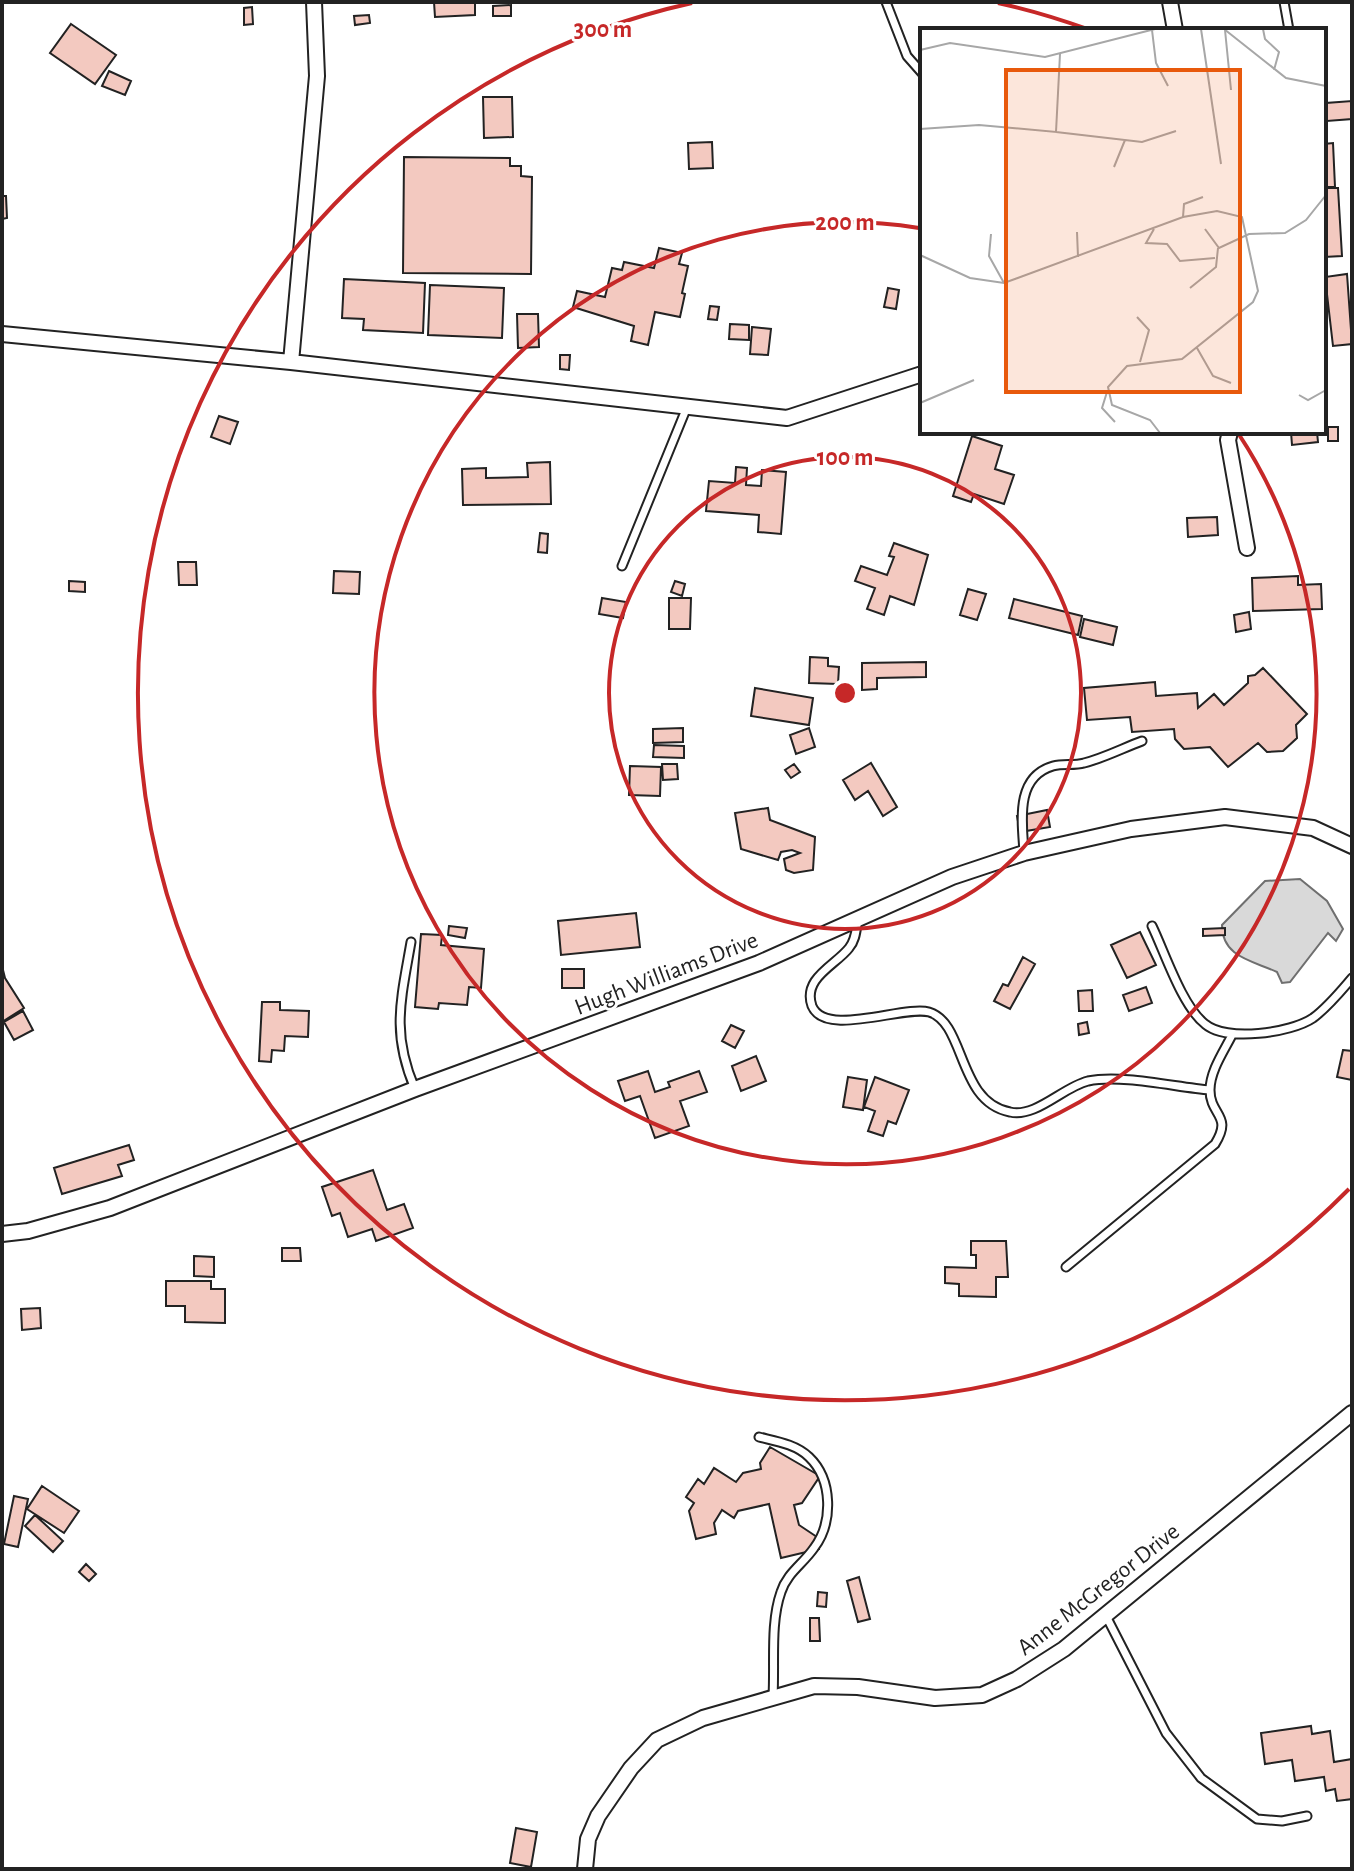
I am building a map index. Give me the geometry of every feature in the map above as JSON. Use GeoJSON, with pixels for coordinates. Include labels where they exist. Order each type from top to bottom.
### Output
{"type":"FeatureCollection","features":[{"type":"Feature","properties":{"kind":"street"},"geometry":{"type":"LineString","coordinates":[[291,362],[317,76],[314,2]]}},
{"type":"Feature","properties":{"kind":"street"},"geometry":{"type":"LineString","coordinates":[[1170,2],[1175,28]]}},
{"type":"Feature","properties":{"kind":"street"},"geometry":{"type":"LineString","coordinates":[[2,334],[291,362],[787,418],[920,375]]}},
{"type":"Feature","properties":{"kind":"street"},"geometry":{"type":"LineString","coordinates":[[1230,434],[1247,548]]}},
{"type":"Feature","properties":{"kind":"street","name":"Hugh Williams Drive"},"geometry":{"type":"LineString","coordinates":[[2,1234],[28,1231],[110,1208],[415,1089],[759,963],[952,877],[1024,853],[1131,829],[1225,817],[1313,828],[1352,846]]}},
{"type":"Feature","properties":{"kind":"street","name":"Anne McGregor Drive"},"geometry":{"type":"LineString","coordinates":[[585,1869],[588,1839],[598,1816],[631,1768],[657,1740],[703,1718],[814,1686],[858,1687],[935,1698],[982,1695],[1017,1679],[1064,1649],[1352,1413]]}},
{"type":"Feature","properties":{"kind":"lane"},"geometry":{"type":"LineString","coordinates":[[886,2],[907,56],[920,71]]}},
{"type":"Feature","properties":{"kind":"lane"},"geometry":{"type":"LineString","coordinates":[[1284,2],[1289,28]]}},
{"type":"Feature","properties":{"kind":"lane"},"geometry":{"type":"LineString","coordinates":[[622,566],[687,407]]}},
{"type":"Feature","properties":{"kind":"lane"},"geometry":{"type":"LineString","coordinates":[[1024,853],[1021,812],[1023,795],[1031,781],[1057,765],[1083,764],[1142,741]]}},
{"type":"Feature","properties":{"kind":"lane"},"geometry":{"type":"LineString","coordinates":[[858,919],[850,947],[821,972],[812,989],[812,1006],[819,1015],[845,1021],[918,1011],[932,1013],[943,1020],[970,1080],[985,1101],[1006,1112],[1020,1114],[1086,1081],[1210,1090]]}},
{"type":"Feature","properties":{"kind":"lane"},"geometry":{"type":"LineString","coordinates":[[1152,926],[1192,1009],[1206,1026],[1232,1035],[1275,1030],[1309,1020],[1330,1004],[1352,978]]}},
{"type":"Feature","properties":{"kind":"lane"},"geometry":{"type":"LineString","coordinates":[[411,942],[400,1004],[399,1042],[415,1089]]}},
{"type":"Feature","properties":{"kind":"lane"},"geometry":{"type":"LineString","coordinates":[[1066,1267],[1215,1144],[1222,1131],[1222,1120],[1210,1090],[1212,1078],[1232,1035]]}},
{"type":"Feature","properties":{"kind":"lane"},"geometry":{"type":"LineString","coordinates":[[759,1437],[788,1444],[809,1457],[824,1479],[828,1508],[816,1547],[788,1577],[780,1593],[773,1696]]}},
{"type":"Feature","properties":{"kind":"lane"},"geometry":{"type":"LineString","coordinates":[[1105,1614],[1166,1733],[1201,1778],[1257,1819],[1282,1821],[1307,1816]]}},
{"type":"Feature","properties":{"kind":"shaded area"},"geometry":{"type":"Polygon","coordinates":[[[1300,879],[1327,901],[1343,929],[1336,941],[1328,933],[1290,982],[1282,983],[1277,972],[1233,951],[1223,936],[1222,925],[1265,881],[1300,879]]]}},
{"type":"Feature","properties":{"kind":"building"},"geometry":{"type":"Polygon","coordinates":[[[434,2],[475,2],[475,15],[435,17],[434,2]]]}},
{"type":"Feature","properties":{"kind":"building"},"geometry":{"type":"Polygon","coordinates":[[[511,5],[511,16],[493,16],[493,6],[511,5]]]}},
{"type":"Feature","properties":{"kind":"building"},"geometry":{"type":"Polygon","coordinates":[[[252,7],[253,24],[244,25],[244,8],[252,7]]]}},
{"type":"Feature","properties":{"kind":"building"},"geometry":{"type":"Polygon","coordinates":[[[369,15],[370,23],[355,25],[354,16],[369,15]]]}},
{"type":"Feature","properties":{"kind":"building"},"geometry":{"type":"Polygon","coordinates":[[[71,24],[116,55],[95,84],[50,53],[71,24]]]}},
{"type":"Feature","properties":{"kind":"building"},"geometry":{"type":"Polygon","coordinates":[[[109,71],[131,81],[125,95],[102,86],[109,71]]]}},
{"type":"Feature","properties":{"kind":"building"},"geometry":{"type":"Polygon","coordinates":[[[483,97],[512,97],[513,137],[484,138],[483,97]]]}},
{"type":"Feature","properties":{"kind":"building"},"geometry":{"type":"Polygon","coordinates":[[[1352,101],[1352,119],[1327,121],[1326,103],[1352,101]]]}},
{"type":"Feature","properties":{"kind":"building"},"geometry":{"type":"Polygon","coordinates":[[[712,142],[713,168],[689,169],[688,143],[712,142]]]}},
{"type":"Feature","properties":{"kind":"building"},"geometry":{"type":"Polygon","coordinates":[[[1333,143],[1335,187],[1326,187],[1326,144],[1333,143]]]}},
{"type":"Feature","properties":{"kind":"building"},"geometry":{"type":"Polygon","coordinates":[[[404,157],[510,158],[510,166],[521,166],[521,176],[532,177],[531,274],[403,273],[404,157]]]}},
{"type":"Feature","properties":{"kind":"building"},"geometry":{"type":"Polygon","coordinates":[[[1326,188],[1338,188],[1342,256],[1326,257],[1326,188]]]}},
{"type":"Feature","properties":{"kind":"building"},"geometry":{"type":"Polygon","coordinates":[[[2,196],[6,196],[7,218],[2,219],[2,196]]]}},
{"type":"Feature","properties":{"kind":"building"},"geometry":{"type":"Polygon","coordinates":[[[659,248],[682,253],[679,264],[688,266],[682,293],[685,294],[680,317],[655,312],[648,345],[631,341],[634,326],[573,307],[577,291],[605,297],[612,268],[622,270],[624,262],[654,268],[659,248]]]}},
{"type":"Feature","properties":{"kind":"building"},"geometry":{"type":"Polygon","coordinates":[[[1347,274],[1352,344],[1333,346],[1326,277],[1347,274]]]}},
{"type":"Feature","properties":{"kind":"building"},"geometry":{"type":"Polygon","coordinates":[[[344,279],[425,283],[423,333],[363,330],[364,319],[342,318],[344,279]]]}},
{"type":"Feature","properties":{"kind":"building"},"geometry":{"type":"Polygon","coordinates":[[[430,285],[504,288],[502,338],[428,335],[430,285]]]}},
{"type":"Feature","properties":{"kind":"building"},"geometry":{"type":"Polygon","coordinates":[[[888,288],[899,290],[896,309],[884,307],[888,288]]]}},
{"type":"Feature","properties":{"kind":"building"},"geometry":{"type":"Polygon","coordinates":[[[710,306],[719,307],[717,320],[708,319],[710,306]]]}},
{"type":"Feature","properties":{"kind":"building"},"geometry":{"type":"Polygon","coordinates":[[[517,314],[538,314],[539,347],[518,348],[517,314]]]}},
{"type":"Feature","properties":{"kind":"building"},"geometry":{"type":"Polygon","coordinates":[[[730,324],[749,325],[749,340],[729,339],[730,324]]]}},
{"type":"Feature","properties":{"kind":"building"},"geometry":{"type":"Polygon","coordinates":[[[752,327],[771,329],[768,355],[750,354],[752,327]]]}},
{"type":"Feature","properties":{"kind":"building"},"geometry":{"type":"Polygon","coordinates":[[[560,355],[570,355],[569,370],[560,369],[560,355]]]}},
{"type":"Feature","properties":{"kind":"building"},"geometry":{"type":"Polygon","coordinates":[[[219,416],[238,422],[230,444],[211,437],[219,416]]]}},
{"type":"Feature","properties":{"kind":"building"},"geometry":{"type":"Polygon","coordinates":[[[1328,427],[1338,427],[1338,441],[1328,441],[1328,427]]]}},
{"type":"Feature","properties":{"kind":"building"},"geometry":{"type":"Polygon","coordinates":[[[1291,434],[1317,434],[1318,442],[1292,445],[1291,434]]]}},
{"type":"Feature","properties":{"kind":"building"},"geometry":{"type":"Polygon","coordinates":[[[972,436],[1002,446],[995,469],[1014,475],[1004,504],[974,494],[971,502],[953,496],[972,436]]]}},
{"type":"Feature","properties":{"kind":"building"},"geometry":{"type":"Polygon","coordinates":[[[550,462],[551,504],[463,505],[462,469],[486,468],[486,478],[528,477],[527,463],[550,462]]]}},
{"type":"Feature","properties":{"kind":"building"},"geometry":{"type":"Polygon","coordinates":[[[736,467],[747,468],[746,485],[761,486],[762,470],[786,472],[781,534],[758,532],[759,515],[706,511],[709,481],[735,483],[736,467]]]}},
{"type":"Feature","properties":{"kind":"building"},"geometry":{"type":"Polygon","coordinates":[[[1217,517],[1218,535],[1188,537],[1187,518],[1217,517]]]}},
{"type":"Feature","properties":{"kind":"building"},"geometry":{"type":"Polygon","coordinates":[[[540,533],[548,534],[547,553],[538,552],[540,533]]]}},
{"type":"Feature","properties":{"kind":"building"},"geometry":{"type":"Polygon","coordinates":[[[894,543],[928,555],[914,605],[890,596],[884,615],[867,609],[875,588],[855,581],[861,566],[887,575],[894,557],[889,556],[894,543]]]}},
{"type":"Feature","properties":{"kind":"building"},"geometry":{"type":"Polygon","coordinates":[[[178,562],[196,562],[197,585],[179,585],[178,562]]]}},
{"type":"Feature","properties":{"kind":"building"},"geometry":{"type":"Polygon","coordinates":[[[334,571],[360,572],[359,594],[333,593],[334,571]]]}},
{"type":"Feature","properties":{"kind":"building"},"geometry":{"type":"Polygon","coordinates":[[[1298,576],[1298,585],[1321,584],[1322,609],[1253,611],[1252,578],[1298,576]]]}},
{"type":"Feature","properties":{"kind":"building"},"geometry":{"type":"Polygon","coordinates":[[[69,581],[85,582],[85,592],[69,591],[69,581]]]}},
{"type":"Feature","properties":{"kind":"building"},"geometry":{"type":"Polygon","coordinates":[[[675,581],[685,584],[682,596],[671,592],[675,581]]]}},
{"type":"Feature","properties":{"kind":"building"},"geometry":{"type":"Polygon","coordinates":[[[968,589],[986,594],[977,620],[960,615],[968,589]]]}},
{"type":"Feature","properties":{"kind":"building"},"geometry":{"type":"Polygon","coordinates":[[[602,598],[626,602],[623,618],[599,614],[602,598]]]}},
{"type":"Feature","properties":{"kind":"building"},"geometry":{"type":"Polygon","coordinates":[[[669,598],[691,598],[690,629],[669,629],[669,598]]]}},
{"type":"Feature","properties":{"kind":"building"},"geometry":{"type":"Polygon","coordinates":[[[1014,599],[1082,616],[1078,635],[1009,618],[1014,599]]]}},
{"type":"Feature","properties":{"kind":"building"},"geometry":{"type":"Polygon","coordinates":[[[1249,612],[1251,629],[1236,632],[1234,615],[1249,612]]]}},
{"type":"Feature","properties":{"kind":"building"},"geometry":{"type":"Polygon","coordinates":[[[1084,619],[1117,627],[1113,645],[1080,637],[1084,619]]]}},
{"type":"Feature","properties":{"kind":"building"},"geometry":{"type":"Polygon","coordinates":[[[810,657],[828,658],[828,666],[839,667],[838,684],[809,683],[810,657]]]}},
{"type":"Feature","properties":{"kind":"building"},"geometry":{"type":"Polygon","coordinates":[[[926,662],[926,677],[877,678],[877,689],[862,690],[862,663],[926,662]]]}},
{"type":"Feature","properties":{"kind":"building"},"geometry":{"type":"Polygon","coordinates":[[[1263,668],[1307,714],[1296,725],[1297,738],[1283,751],[1267,752],[1258,743],[1228,767],[1210,747],[1184,749],[1175,739],[1174,729],[1132,732],[1130,717],[1087,720],[1084,688],[1155,682],[1156,696],[1197,693],[1198,708],[1214,694],[1224,705],[1248,683],[1248,676],[1255,675],[1263,668]]]}},
{"type":"Feature","properties":{"kind":"building"},"geometry":{"type":"Polygon","coordinates":[[[755,688],[813,698],[809,725],[751,716],[755,688]]]}},
{"type":"Feature","properties":{"kind":"building"},"geometry":{"type":"Polygon","coordinates":[[[683,728],[683,742],[653,743],[653,729],[683,728]]]}},
{"type":"Feature","properties":{"kind":"building"},"geometry":{"type":"Polygon","coordinates":[[[809,728],[815,747],[796,754],[790,735],[809,728]]]}},
{"type":"Feature","properties":{"kind":"building"},"geometry":{"type":"Polygon","coordinates":[[[654,745],[684,746],[684,758],[653,757],[654,745]]]}},
{"type":"Feature","properties":{"kind":"building"},"geometry":{"type":"Polygon","coordinates":[[[871,763],[897,807],[883,816],[868,791],[855,800],[843,780],[871,763]]]}},
{"type":"Feature","properties":{"kind":"building"},"geometry":{"type":"Polygon","coordinates":[[[662,764],[677,764],[678,779],[663,780],[662,764]]]}},
{"type":"Feature","properties":{"kind":"building"},"geometry":{"type":"Polygon","coordinates":[[[794,764],[800,772],[791,778],[785,770],[794,764]]]}},
{"type":"Feature","properties":{"kind":"building"},"geometry":{"type":"Polygon","coordinates":[[[630,766],[661,767],[660,796],[629,795],[630,766]]]}},
{"type":"Feature","properties":{"kind":"building"},"geometry":{"type":"Polygon","coordinates":[[[768,808],[770,820],[815,837],[813,870],[794,873],[786,870],[784,859],[800,853],[792,850],[781,852],[778,860],[741,849],[735,813],[768,808]]]}},
{"type":"Feature","properties":{"kind":"building"},"geometry":{"type":"Polygon","coordinates":[[[1047,810],[1050,827],[1020,832],[1017,816],[1047,810]]]}},
{"type":"Feature","properties":{"kind":"building"},"geometry":{"type":"Polygon","coordinates":[[[636,913],[640,947],[561,955],[558,921],[636,913]]]}},
{"type":"Feature","properties":{"kind":"building"},"geometry":{"type":"Polygon","coordinates":[[[449,926],[467,928],[465,938],[448,935],[449,926]]]}},
{"type":"Feature","properties":{"kind":"building"},"geometry":{"type":"Polygon","coordinates":[[[1225,928],[1225,935],[1203,936],[1203,929],[1225,928]]]}},
{"type":"Feature","properties":{"kind":"building"},"geometry":{"type":"Polygon","coordinates":[[[1140,932],[1156,965],[1127,978],[1111,945],[1140,932]]]}},
{"type":"Feature","properties":{"kind":"building"},"geometry":{"type":"Polygon","coordinates":[[[421,934],[442,935],[441,945],[484,949],[481,988],[469,987],[467,1005],[439,1003],[438,1009],[415,1007],[421,934]]]}},
{"type":"Feature","properties":{"kind":"building"},"geometry":{"type":"Polygon","coordinates":[[[1023,957],[1035,964],[1010,1009],[994,1001],[1003,984],[1008,986],[1023,957]]]}},
{"type":"Feature","properties":{"kind":"building"},"geometry":{"type":"Polygon","coordinates":[[[2,966],[5,978],[24,1008],[2,1022],[2,966]]]}},
{"type":"Feature","properties":{"kind":"building"},"geometry":{"type":"Polygon","coordinates":[[[562,969],[584,969],[584,988],[562,988],[562,969]]]}},
{"type":"Feature","properties":{"kind":"building"},"geometry":{"type":"Polygon","coordinates":[[[1146,987],[1152,1003],[1129,1011],[1123,995],[1146,987]]]}},
{"type":"Feature","properties":{"kind":"building"},"geometry":{"type":"Polygon","coordinates":[[[1092,990],[1093,1011],[1079,1011],[1078,991],[1092,990]]]}},
{"type":"Feature","properties":{"kind":"building"},"geometry":{"type":"Polygon","coordinates":[[[262,1002],[280,1002],[280,1010],[309,1011],[308,1037],[285,1036],[284,1051],[272,1050],[271,1062],[259,1061],[262,1002]]]}},
{"type":"Feature","properties":{"kind":"building"},"geometry":{"type":"Polygon","coordinates":[[[23,1011],[33,1030],[14,1040],[4,1022],[23,1011]]]}},
{"type":"Feature","properties":{"kind":"building"},"geometry":{"type":"Polygon","coordinates":[[[1087,1022],[1089,1033],[1079,1035],[1078,1024],[1087,1022]]]}},
{"type":"Feature","properties":{"kind":"building"},"geometry":{"type":"Polygon","coordinates":[[[731,1025],[744,1031],[735,1048],[722,1041],[731,1025]]]}},
{"type":"Feature","properties":{"kind":"building"},"geometry":{"type":"Polygon","coordinates":[[[1343,1050],[1352,1051],[1352,1080],[1337,1077],[1343,1050]]]}},
{"type":"Feature","properties":{"kind":"building"},"geometry":{"type":"Polygon","coordinates":[[[756,1056],[766,1081],[741,1091],[732,1066],[756,1056]]]}},
{"type":"Feature","properties":{"kind":"building"},"geometry":{"type":"Polygon","coordinates":[[[648,1071],[655,1092],[670,1087],[668,1082],[699,1071],[707,1092],[680,1101],[689,1126],[655,1138],[640,1096],[625,1101],[618,1081],[648,1071]]]}},
{"type":"Feature","properties":{"kind":"building"},"geometry":{"type":"Polygon","coordinates":[[[848,1077],[867,1080],[863,1110],[843,1107],[848,1077]]]}},
{"type":"Feature","properties":{"kind":"building"},"geometry":{"type":"Polygon","coordinates":[[[875,1077],[909,1090],[896,1124],[888,1121],[883,1136],[868,1131],[875,1111],[864,1107],[875,1077]]]}},
{"type":"Feature","properties":{"kind":"building"},"geometry":{"type":"Polygon","coordinates":[[[129,1145],[134,1160],[118,1165],[122,1176],[62,1194],[54,1168],[129,1145]]]}},
{"type":"Feature","properties":{"kind":"building"},"geometry":{"type":"Polygon","coordinates":[[[373,1170],[387,1210],[404,1204],[413,1228],[376,1241],[372,1229],[348,1237],[340,1213],[332,1216],[322,1187],[373,1170]]]}},
{"type":"Feature","properties":{"kind":"building"},"geometry":{"type":"Polygon","coordinates":[[[971,1241],[1006,1241],[1008,1277],[996,1277],[996,1297],[959,1296],[959,1284],[945,1283],[945,1267],[976,1268],[976,1255],[971,1255],[971,1241]]]}},
{"type":"Feature","properties":{"kind":"building"},"geometry":{"type":"Polygon","coordinates":[[[282,1248],[300,1248],[301,1261],[282,1261],[282,1248]]]}},
{"type":"Feature","properties":{"kind":"building"},"geometry":{"type":"Polygon","coordinates":[[[194,1256],[214,1257],[214,1277],[194,1276],[194,1256]]]}},
{"type":"Feature","properties":{"kind":"building"},"geometry":{"type":"Polygon","coordinates":[[[166,1281],[211,1281],[211,1289],[225,1289],[225,1323],[185,1322],[185,1306],[166,1306],[166,1281]]]}},
{"type":"Feature","properties":{"kind":"building"},"geometry":{"type":"Polygon","coordinates":[[[40,1308],[41,1328],[22,1330],[21,1309],[40,1308]]]}},
{"type":"Feature","properties":{"kind":"building"},"geometry":{"type":"Polygon","coordinates":[[[770,1447],[820,1476],[802,1503],[794,1505],[799,1525],[817,1537],[819,1549],[781,1558],[769,1504],[738,1511],[734,1518],[722,1510],[714,1523],[716,1534],[696,1539],[689,1511],[694,1503],[686,1497],[698,1479],[704,1484],[714,1468],[736,1482],[743,1473],[761,1469],[760,1463],[770,1447]]]}},
{"type":"Feature","properties":{"kind":"building"},"geometry":{"type":"Polygon","coordinates":[[[42,1486],[79,1511],[64,1533],[27,1509],[42,1486]]]}},
{"type":"Feature","properties":{"kind":"building"},"geometry":{"type":"Polygon","coordinates":[[[14,1496],[28,1499],[18,1547],[4,1544],[14,1496]]]}},
{"type":"Feature","properties":{"kind":"building"},"geometry":{"type":"Polygon","coordinates":[[[35,1515],[63,1541],[53,1552],[25,1526],[35,1515]]]}},
{"type":"Feature","properties":{"kind":"building"},"geometry":{"type":"Polygon","coordinates":[[[86,1564],[96,1574],[89,1581],[79,1572],[86,1564]]]}},
{"type":"Feature","properties":{"kind":"building"},"geometry":{"type":"Polygon","coordinates":[[[859,1577],[870,1619],[858,1622],[847,1581],[859,1577]]]}},
{"type":"Feature","properties":{"kind":"building"},"geometry":{"type":"Polygon","coordinates":[[[818,1592],[827,1593],[826,1607],[817,1606],[818,1592]]]}},
{"type":"Feature","properties":{"kind":"building"},"geometry":{"type":"Polygon","coordinates":[[[810,1618],[819,1618],[820,1641],[810,1641],[810,1618]]]}},
{"type":"Feature","properties":{"kind":"building"},"geometry":{"type":"Polygon","coordinates":[[[1311,1726],[1312,1734],[1330,1731],[1334,1762],[1352,1759],[1352,1799],[1337,1801],[1335,1789],[1326,1791],[1324,1777],[1295,1781],[1292,1760],[1265,1764],[1261,1733],[1311,1726]]]}},
{"type":"Feature","properties":{"kind":"building"},"geometry":{"type":"Polygon","coordinates":[[[516,1828],[537,1832],[531,1867],[510,1863],[516,1828]]]}}]}
